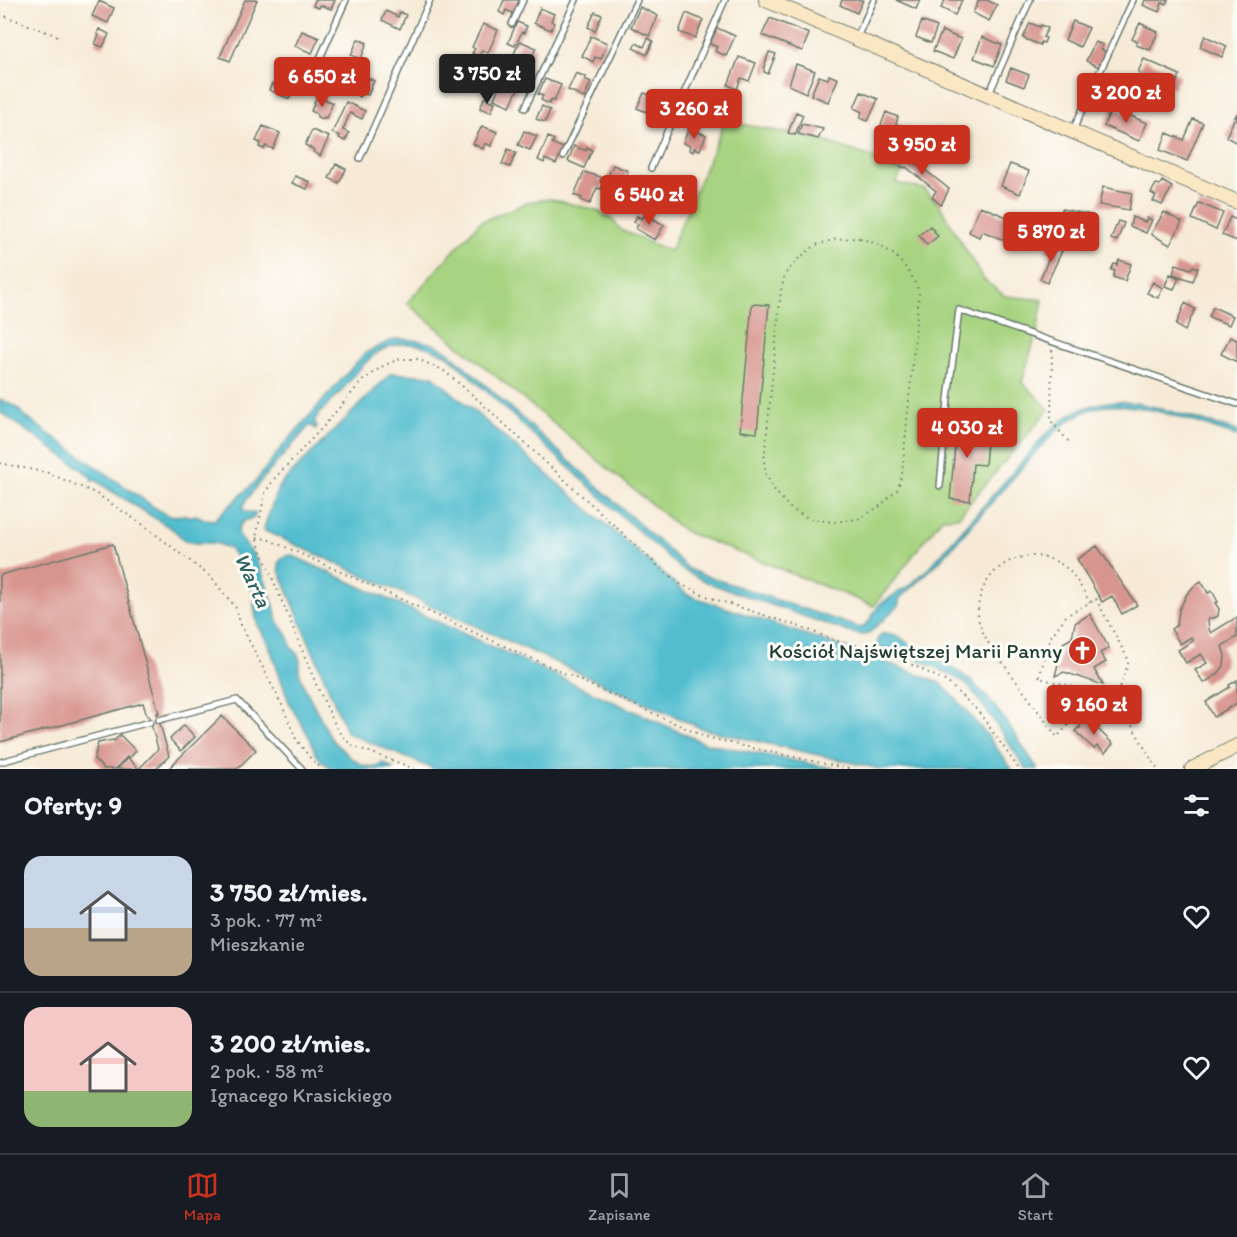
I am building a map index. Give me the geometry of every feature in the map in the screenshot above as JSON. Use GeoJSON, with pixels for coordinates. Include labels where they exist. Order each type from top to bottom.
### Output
{"type":"FeatureCollection","features":[{"type":"Feature","properties":{"kind":"street"},"geometry":{"type":"LineString","coordinates":[[766,0],[1237,202]]}},
{"type":"Feature","properties":{"kind":"street"},"geometry":{"type":"LineString","coordinates":[[1192,769],[1237,746]]}},
{"type":"Feature","properties":{"kind":"lane"},"geometry":{"type":"LineString","coordinates":[[316,67],[346,0]]}},
{"type":"Feature","properties":{"kind":"lane"},"geometry":{"type":"LineString","coordinates":[[360,158],[430,0]]}},
{"type":"Feature","properties":{"kind":"lane"},"geometry":{"type":"LineString","coordinates":[[512,24],[523,0]]}},
{"type":"Feature","properties":{"kind":"lane"},"geometry":{"type":"LineString","coordinates":[[525,108],[576,0]]}},
{"type":"Feature","properties":{"kind":"lane"},"geometry":{"type":"LineString","coordinates":[[563,156],[637,0]]}},
{"type":"Feature","properties":{"kind":"lane"},"geometry":{"type":"LineString","coordinates":[[651,168],[725,0]]}},
{"type":"Feature","properties":{"kind":"lane"},"geometry":{"type":"LineString","coordinates":[[856,39],[874,0]]}},
{"type":"Feature","properties":{"kind":"lane"},"geometry":{"type":"LineString","coordinates":[[989,96],[1030,0]]}},
{"type":"Feature","properties":{"kind":"lane"},"geometry":{"type":"LineString","coordinates":[[1073,132],[1133,0]]}},
{"type":"Feature","properties":{"kind":"lane"},"geometry":{"type":"LineString","coordinates":[[940,486],[959,310],[1237,404]]}},
{"type":"Feature","properties":{"kind":"lane"},"geometry":{"type":"LineString","coordinates":[[159,720],[237,700],[302,769]]}},
{"type":"Feature","properties":{"kind":"lane"},"geometry":{"type":"LineString","coordinates":[[0,762],[150,722]]}},
{"type":"Feature","properties":{"kind":"path"},"geometry":{"type":"LineString","coordinates":[[0,14],[60,37]]}},
{"type":"Feature","properties":{"kind":"path"},"geometry":{"type":"LineString","coordinates":[[860,238],[883,247],[902,263],[915,281],[919,293],[902,476],[897,490],[880,506],[858,519],[833,522],[810,519],[791,509],[775,491],[766,475],[764,461],[781,291],[785,274],[797,260],[816,246],[836,239],[860,238]]}},
{"type":"Feature","properties":{"kind":"path"},"geometry":{"type":"LineString","coordinates":[[1052,342],[1052,421],[1069,442]]}},
{"type":"Feature","properties":{"kind":"path"},"geometry":{"type":"LineString","coordinates":[[415,769],[351,745],[338,731],[316,684],[256,537],[265,493],[274,479],[323,428],[362,381],[382,366],[399,359],[417,359],[443,370],[680,584],[711,598],[804,628],[836,641],[865,647],[915,666],[947,682],[978,711],[1019,769]]}},
{"type":"Feature","properties":{"kind":"path"},"geometry":{"type":"LineString","coordinates":[[0,463],[48,473],[95,494],[142,524],[212,578],[235,606],[241,625],[282,705],[296,739],[322,769]]}},
{"type":"Feature","properties":{"kind":"path"},"geometry":{"type":"LineString","coordinates":[[256,537],[290,549],[703,736],[849,769]]}},
{"type":"Feature","properties":{"kind":"path"},"geometry":{"type":"LineString","coordinates":[[1090,603],[1072,574],[1059,563],[1029,556],[1013,560],[997,568],[986,582],[980,597],[978,614],[981,630],[989,644],[1057,737],[1098,693]]}},
{"type":"Feature","properties":{"kind":"path"},"geometry":{"type":"LineString","coordinates":[[1116,698],[1129,660],[1096,599],[1066,616],[1050,638],[1039,678],[1116,698],[1157,769]]}},
{"type":"Feature","properties":{"kind":"green space"},"geometry":{"type":"Polygon","coordinates":[[[725,121],[818,139],[904,168],[896,183],[924,189],[940,206],[983,279],[1005,296],[1043,300],[1037,331],[1022,382],[1049,409],[958,517],[942,518],[874,606],[684,531],[407,303],[480,222],[532,201],[551,199],[596,210],[613,220],[621,230],[670,251],[725,121]]]}},
{"type":"Feature","properties":{"kind":"water","name":"Warta"},"geometry":{"type":"Polygon","coordinates":[[[398,339],[432,344],[450,353],[689,569],[862,628],[872,618],[880,604],[910,585],[930,567],[1048,432],[1076,412],[1111,402],[1135,403],[1237,431],[1237,436],[1164,413],[1126,406],[1092,409],[1079,415],[1046,441],[938,563],[900,598],[898,606],[868,634],[863,635],[706,582],[681,569],[446,354],[409,344],[385,348],[367,361],[317,417],[314,421],[316,429],[309,426],[260,482],[242,509],[255,513],[255,517],[244,521],[238,528],[239,536],[255,557],[263,575],[278,622],[289,637],[291,647],[297,653],[300,661],[299,671],[304,686],[332,740],[362,765],[372,767],[384,763],[393,769],[333,769],[321,761],[290,705],[270,648],[257,623],[255,597],[242,565],[229,548],[215,543],[195,543],[184,540],[174,530],[97,481],[92,481],[92,478],[81,469],[0,412],[0,399],[16,407],[45,431],[169,516],[196,515],[214,520],[255,482],[281,448],[365,353],[398,339]]]}},
{"type":"Feature","properties":{"kind":"water"},"geometry":{"type":"Polygon","coordinates":[[[391,373],[433,376],[688,595],[875,658],[940,683],[987,735],[1012,769],[880,769],[703,729],[263,530],[279,486],[391,373]]]}},
{"type":"Feature","properties":{"kind":"water"},"geometry":{"type":"Polygon","coordinates":[[[291,555],[704,743],[837,769],[434,769],[347,733],[279,570],[279,562],[291,555]]]}},
{"type":"Feature","properties":{"kind":"water"},"geometry":{"type":"Polygon","coordinates":[[[882,634],[897,636],[967,678],[1000,713],[1038,769],[1026,769],[964,682],[896,650],[877,648],[878,637],[882,634]]]}},
{"type":"Feature","properties":{"kind":"building"},"geometry":{"type":"Polygon","coordinates":[[[245,0],[257,0],[230,61],[220,57],[245,0]]]}},
{"type":"Feature","properties":{"kind":"building"},"geometry":{"type":"Polygon","coordinates":[[[315,0],[335,0],[331,9],[320,5],[319,8],[313,6],[315,0]]]}},
{"type":"Feature","properties":{"kind":"building"},"geometry":{"type":"Polygon","coordinates":[[[504,0],[522,0],[515,14],[506,10],[504,15],[499,12],[504,0]]]}},
{"type":"Feature","properties":{"kind":"building"},"geometry":{"type":"Polygon","coordinates":[[[842,0],[863,0],[857,13],[840,5],[842,0]]]}},
{"type":"Feature","properties":{"kind":"building"},"geometry":{"type":"Polygon","coordinates":[[[896,0],[920,0],[916,9],[896,0]]]}},
{"type":"Feature","properties":{"kind":"building"},"geometry":{"type":"Polygon","coordinates":[[[945,0],[962,0],[955,15],[941,8],[945,0]]]}},
{"type":"Feature","properties":{"kind":"building"},"geometry":{"type":"Polygon","coordinates":[[[979,0],[987,0],[997,5],[989,21],[973,13],[979,0]]]}},
{"type":"Feature","properties":{"kind":"building"},"geometry":{"type":"Polygon","coordinates":[[[1145,0],[1168,0],[1166,4],[1162,3],[1159,12],[1143,5],[1145,0]]]}},
{"type":"Feature","properties":{"kind":"building"},"geometry":{"type":"Polygon","coordinates":[[[99,1],[114,8],[108,23],[92,16],[99,1]]]}},
{"type":"Feature","properties":{"kind":"building"},"geometry":{"type":"Polygon","coordinates":[[[640,7],[658,16],[649,36],[631,27],[640,7]]]}},
{"type":"Feature","properties":{"kind":"building"},"geometry":{"type":"Polygon","coordinates":[[[540,8],[554,14],[551,30],[534,23],[540,8]]]}},
{"type":"Feature","properties":{"kind":"building"},"geometry":{"type":"Polygon","coordinates":[[[386,11],[398,17],[400,12],[406,15],[400,29],[382,20],[386,11]]]}},
{"type":"Feature","properties":{"kind":"building"},"geometry":{"type":"Polygon","coordinates":[[[595,12],[602,15],[595,31],[588,27],[595,12]]]}},
{"type":"Feature","properties":{"kind":"building"},"geometry":{"type":"Polygon","coordinates":[[[686,13],[703,20],[695,38],[679,32],[686,13]]]}},
{"type":"Feature","properties":{"kind":"building"},"geometry":{"type":"Polygon","coordinates":[[[770,18],[809,34],[802,51],[762,35],[770,18]]]}},
{"type":"Feature","properties":{"kind":"building"},"geometry":{"type":"Polygon","coordinates":[[[922,21],[937,27],[931,43],[916,37],[922,21]]]}},
{"type":"Feature","properties":{"kind":"building"},"geometry":{"type":"Polygon","coordinates":[[[1073,21],[1089,28],[1080,47],[1065,40],[1073,21]]]}},
{"type":"Feature","properties":{"kind":"building"},"geometry":{"type":"Polygon","coordinates":[[[517,22],[527,26],[515,46],[508,43],[517,22]]]}},
{"type":"Feature","properties":{"kind":"building"},"geometry":{"type":"Polygon","coordinates":[[[1030,23],[1048,28],[1043,37],[1046,38],[1044,43],[1041,42],[1040,45],[1023,38],[1030,23]]]}},
{"type":"Feature","properties":{"kind":"building"},"geometry":{"type":"Polygon","coordinates":[[[1140,23],[1158,32],[1150,50],[1136,45],[1138,41],[1132,39],[1140,23]]]}},
{"type":"Feature","properties":{"kind":"building"},"geometry":{"type":"Polygon","coordinates":[[[483,24],[498,30],[488,53],[482,50],[479,56],[472,53],[475,49],[472,47],[483,24]]]}},
{"type":"Feature","properties":{"kind":"building"},"geometry":{"type":"Polygon","coordinates":[[[717,28],[735,36],[726,56],[715,51],[717,47],[710,44],[717,28]]]}},
{"type":"Feature","properties":{"kind":"building"},"geometry":{"type":"Polygon","coordinates":[[[99,29],[109,34],[103,47],[95,44],[99,29]]]}},
{"type":"Feature","properties":{"kind":"building"},"geometry":{"type":"Polygon","coordinates":[[[302,31],[319,38],[312,53],[295,46],[302,31]]]}},
{"type":"Feature","properties":{"kind":"building"},"geometry":{"type":"Polygon","coordinates":[[[942,31],[961,39],[953,59],[933,51],[942,31]]]}},
{"type":"Feature","properties":{"kind":"building"},"geometry":{"type":"Polygon","coordinates":[[[591,36],[607,43],[601,59],[595,57],[593,62],[582,56],[591,36]]]}},
{"type":"Feature","properties":{"kind":"building"},"geometry":{"type":"Polygon","coordinates":[[[1205,36],[1227,46],[1222,57],[1200,47],[1205,36]]]}},
{"type":"Feature","properties":{"kind":"building"},"geometry":{"type":"Polygon","coordinates":[[[982,37],[1002,45],[994,66],[974,58],[982,37]]]}},
{"type":"Feature","properties":{"kind":"building"},"geometry":{"type":"Polygon","coordinates":[[[648,38],[653,41],[647,55],[633,48],[636,43],[644,47],[648,38]]]}},
{"type":"Feature","properties":{"kind":"building"},"geometry":{"type":"Polygon","coordinates":[[[358,39],[367,43],[361,59],[351,55],[358,39]]]}},
{"type":"Feature","properties":{"kind":"building"},"geometry":{"type":"Polygon","coordinates":[[[520,41],[536,48],[528,66],[512,58],[520,41]]]}},
{"type":"Feature","properties":{"kind":"building"},"geometry":{"type":"Polygon","coordinates":[[[1095,42],[1103,45],[1101,49],[1108,53],[1101,68],[1086,61],[1095,42]]]}},
{"type":"Feature","properties":{"kind":"building"},"geometry":{"type":"Polygon","coordinates":[[[769,52],[776,54],[768,74],[764,72],[764,67],[769,52]]]}},
{"type":"Feature","properties":{"kind":"building"},"geometry":{"type":"Polygon","coordinates":[[[739,57],[756,63],[749,81],[741,78],[737,89],[728,85],[739,57]]]}},
{"type":"Feature","properties":{"kind":"building"},"geometry":{"type":"Polygon","coordinates":[[[1144,59],[1180,75],[1174,88],[1157,81],[1152,91],[1136,84],[1144,59]]]}},
{"type":"Feature","properties":{"kind":"building"},"geometry":{"type":"Polygon","coordinates":[[[796,64],[815,71],[806,93],[789,85],[796,64]]]}},
{"type":"Feature","properties":{"kind":"building"},"geometry":{"type":"Polygon","coordinates":[[[466,65],[472,68],[465,88],[458,85],[466,65]]]}},
{"type":"Feature","properties":{"kind":"building"},"geometry":{"type":"Polygon","coordinates":[[[1011,68],[1029,75],[1024,87],[1006,80],[1011,68]]]}},
{"type":"Feature","properties":{"kind":"building"},"geometry":{"type":"Polygon","coordinates":[[[576,73],[591,82],[584,98],[568,90],[576,73]]]}},
{"type":"Feature","properties":{"kind":"building"},"geometry":{"type":"Polygon","coordinates":[[[358,74],[374,81],[368,95],[362,93],[360,97],[357,95],[359,92],[352,89],[358,74]]]}},
{"type":"Feature","properties":{"kind":"building"},"geometry":{"type":"Polygon","coordinates":[[[829,75],[838,79],[828,102],[811,95],[819,76],[828,79],[829,75]]]}},
{"type":"Feature","properties":{"kind":"building"},"geometry":{"type":"Polygon","coordinates":[[[545,79],[561,85],[554,101],[551,100],[549,104],[541,100],[543,96],[538,94],[545,79]]]}},
{"type":"Feature","properties":{"kind":"building"},"geometry":{"type":"Polygon","coordinates":[[[501,82],[518,89],[510,106],[494,99],[501,82]]]}},
{"type":"Feature","properties":{"kind":"building"},"geometry":{"type":"Polygon","coordinates":[[[272,84],[291,93],[289,99],[269,90],[272,84]]]}},
{"type":"Feature","properties":{"kind":"building"},"geometry":{"type":"Polygon","coordinates":[[[861,92],[878,99],[868,121],[860,118],[862,112],[854,108],[861,92]]]}},
{"type":"Feature","properties":{"kind":"building"},"geometry":{"type":"Polygon","coordinates":[[[644,93],[662,100],[656,116],[637,108],[644,93]]]}},
{"type":"Feature","properties":{"kind":"building"},"geometry":{"type":"Polygon","coordinates":[[[695,95],[710,101],[704,116],[705,120],[695,116],[696,113],[689,110],[695,95]]]}},
{"type":"Feature","properties":{"kind":"building"},"geometry":{"type":"Polygon","coordinates":[[[317,96],[333,103],[326,118],[323,119],[311,111],[317,96]]]}},
{"type":"Feature","properties":{"kind":"building"},"geometry":{"type":"Polygon","coordinates":[[[484,98],[495,102],[491,112],[480,108],[484,98]]]}},
{"type":"Feature","properties":{"kind":"building"},"geometry":{"type":"Polygon","coordinates":[[[346,102],[365,111],[362,119],[350,113],[343,130],[349,133],[345,141],[332,133],[346,102]]]}},
{"type":"Feature","properties":{"kind":"building"},"geometry":{"type":"Polygon","coordinates":[[[542,106],[550,110],[545,122],[536,119],[542,106]]]}},
{"type":"Feature","properties":{"kind":"building"},"geometry":{"type":"Polygon","coordinates":[[[1112,108],[1147,123],[1139,141],[1104,126],[1112,108]]]}},
{"type":"Feature","properties":{"kind":"building"},"geometry":{"type":"Polygon","coordinates":[[[796,112],[803,115],[795,135],[788,133],[796,112]]]}},
{"type":"Feature","properties":{"kind":"building"},"geometry":{"type":"Polygon","coordinates":[[[886,112],[898,117],[896,124],[905,128],[900,141],[878,133],[886,112]]]}},
{"type":"Feature","properties":{"kind":"building"},"geometry":{"type":"Polygon","coordinates":[[[1237,113],[1237,143],[1226,137],[1237,113]]]}},
{"type":"Feature","properties":{"kind":"building"},"geometry":{"type":"Polygon","coordinates":[[[1193,119],[1203,123],[1187,161],[1160,150],[1167,133],[1184,140],[1193,119]]]}},
{"type":"Feature","properties":{"kind":"building"},"geometry":{"type":"Polygon","coordinates":[[[802,124],[823,129],[818,139],[798,134],[802,124]]]}},
{"type":"Feature","properties":{"kind":"building"},"geometry":{"type":"Polygon","coordinates":[[[263,126],[280,133],[273,149],[266,146],[264,149],[259,147],[261,143],[256,141],[263,126]]]}},
{"type":"Feature","properties":{"kind":"building"},"geometry":{"type":"Polygon","coordinates":[[[482,126],[497,132],[491,146],[485,143],[483,149],[473,144],[482,126]]]}},
{"type":"Feature","properties":{"kind":"building"},"geometry":{"type":"Polygon","coordinates":[[[689,128],[706,135],[700,150],[694,148],[693,152],[689,150],[690,146],[683,143],[689,128]]]}},
{"type":"Feature","properties":{"kind":"building"},"geometry":{"type":"Polygon","coordinates":[[[938,129],[953,135],[940,161],[925,155],[938,129]]]}},
{"type":"Feature","properties":{"kind":"building"},"geometry":{"type":"Polygon","coordinates":[[[312,130],[329,137],[320,156],[305,145],[312,130]]]}},
{"type":"Feature","properties":{"kind":"building"},"geometry":{"type":"Polygon","coordinates":[[[524,131],[537,136],[530,150],[518,145],[524,131]]]}},
{"type":"Feature","properties":{"kind":"building"},"geometry":{"type":"Polygon","coordinates":[[[548,137],[554,140],[552,143],[563,148],[556,164],[545,159],[544,163],[538,160],[548,137]]]}},
{"type":"Feature","properties":{"kind":"building"},"geometry":{"type":"Polygon","coordinates":[[[574,146],[586,151],[587,147],[592,150],[584,168],[568,161],[574,146]]]}},
{"type":"Feature","properties":{"kind":"building"},"geometry":{"type":"Polygon","coordinates":[[[508,149],[516,153],[510,167],[502,164],[508,149]]]}},
{"type":"Feature","properties":{"kind":"building"},"geometry":{"type":"Polygon","coordinates":[[[892,153],[909,160],[910,158],[949,189],[941,205],[932,197],[936,191],[906,167],[889,162],[892,153]]]}},
{"type":"Feature","properties":{"kind":"building"},"geometry":{"type":"Polygon","coordinates":[[[336,164],[346,169],[339,183],[329,178],[336,164]]]}},
{"type":"Feature","properties":{"kind":"building"},"geometry":{"type":"Polygon","coordinates":[[[1010,164],[1029,171],[1020,194],[1001,186],[1010,164]]]}},
{"type":"Feature","properties":{"kind":"building"},"geometry":{"type":"Polygon","coordinates":[[[613,165],[628,171],[622,184],[607,178],[613,165]]]}},
{"type":"Feature","properties":{"kind":"building"},"geometry":{"type":"Polygon","coordinates":[[[584,172],[601,177],[600,181],[604,182],[601,189],[597,188],[590,204],[574,195],[584,172]]]}},
{"type":"Feature","properties":{"kind":"building"},"geometry":{"type":"Polygon","coordinates":[[[295,176],[310,182],[307,189],[292,183],[295,176]]]}},
{"type":"Feature","properties":{"kind":"building"},"geometry":{"type":"Polygon","coordinates":[[[1162,181],[1172,187],[1162,205],[1153,201],[1156,196],[1151,193],[1156,184],[1160,185],[1162,181]]]}},
{"type":"Feature","properties":{"kind":"building"},"geometry":{"type":"Polygon","coordinates":[[[1103,187],[1132,193],[1129,210],[1099,205],[1103,187]]]}},
{"type":"Feature","properties":{"kind":"building"},"geometry":{"type":"Polygon","coordinates":[[[1199,203],[1223,213],[1216,230],[1192,219],[1199,203]]]}},
{"type":"Feature","properties":{"kind":"building"},"geometry":{"type":"Polygon","coordinates":[[[980,206],[1014,220],[1006,241],[982,231],[979,237],[969,232],[980,206]]]}},
{"type":"Feature","properties":{"kind":"building"},"geometry":{"type":"Polygon","coordinates":[[[1062,209],[1092,215],[1089,228],[1069,224],[1067,232],[1057,230],[1062,209]]]}},
{"type":"Feature","properties":{"kind":"building"},"geometry":{"type":"Polygon","coordinates":[[[1164,212],[1182,222],[1170,245],[1151,234],[1164,212]]]}},
{"type":"Feature","properties":{"kind":"building"},"geometry":{"type":"Polygon","coordinates":[[[645,214],[664,225],[655,240],[636,229],[638,224],[634,222],[637,216],[642,219],[645,214]]]}},
{"type":"Feature","properties":{"kind":"building"},"geometry":{"type":"Polygon","coordinates":[[[1132,217],[1145,222],[1147,218],[1152,220],[1146,233],[1130,226],[1132,217]]]}},
{"type":"Feature","properties":{"kind":"building"},"geometry":{"type":"Polygon","coordinates":[[[1230,217],[1237,220],[1237,241],[1222,235],[1230,217]]]}},
{"type":"Feature","properties":{"kind":"building"},"geometry":{"type":"Polygon","coordinates":[[[1118,221],[1124,223],[1117,241],[1111,239],[1118,221]]]}},
{"type":"Feature","properties":{"kind":"building"},"geometry":{"type":"Polygon","coordinates":[[[930,226],[938,236],[927,245],[919,235],[930,226]]]}},
{"type":"Feature","properties":{"kind":"building"},"geometry":{"type":"Polygon","coordinates":[[[1048,244],[1062,251],[1047,283],[1040,279],[1051,253],[1045,250],[1048,244]]]}},
{"type":"Feature","properties":{"kind":"building"},"geometry":{"type":"Polygon","coordinates":[[[1119,260],[1131,264],[1125,281],[1113,277],[1115,271],[1111,270],[1119,260]]]}},
{"type":"Feature","properties":{"kind":"building"},"geometry":{"type":"Polygon","coordinates":[[[1176,264],[1191,269],[1193,266],[1198,268],[1193,281],[1173,274],[1176,264]]]}},
{"type":"Feature","properties":{"kind":"building"},"geometry":{"type":"Polygon","coordinates":[[[1170,274],[1179,278],[1174,289],[1165,286],[1170,274]]]}},
{"type":"Feature","properties":{"kind":"building"},"geometry":{"type":"Polygon","coordinates":[[[1153,282],[1163,288],[1158,298],[1147,293],[1153,282]]]}},
{"type":"Feature","properties":{"kind":"building"},"geometry":{"type":"Polygon","coordinates":[[[1185,303],[1195,309],[1185,331],[1176,325],[1185,303]]]}},
{"type":"Feature","properties":{"kind":"building"},"geometry":{"type":"Polygon","coordinates":[[[752,304],[769,305],[757,433],[740,431],[752,304]]]}},
{"type":"Feature","properties":{"kind":"building"},"geometry":{"type":"Polygon","coordinates":[[[1213,307],[1233,316],[1229,325],[1209,317],[1213,307]]]}},
{"type":"Feature","properties":{"kind":"building"},"geometry":{"type":"Polygon","coordinates":[[[1230,337],[1237,340],[1237,362],[1221,354],[1230,337]]]}},
{"type":"Feature","properties":{"kind":"building"},"geometry":{"type":"Polygon","coordinates":[[[957,425],[988,428],[985,465],[973,464],[970,501],[950,499],[957,425]]]}},
{"type":"Feature","properties":{"kind":"building"},"geometry":{"type":"Polygon","coordinates":[[[113,544],[169,756],[156,769],[139,769],[158,749],[143,703],[0,742],[0,575],[113,544]]]}},
{"type":"Feature","properties":{"kind":"building"},"geometry":{"type":"Polygon","coordinates":[[[1097,546],[1137,605],[1122,614],[1112,596],[1102,602],[1077,559],[1097,546]]]}},
{"type":"Feature","properties":{"kind":"building"},"geometry":{"type":"Polygon","coordinates":[[[1201,581],[1208,593],[1212,591],[1218,602],[1215,603],[1219,609],[1218,616],[1208,620],[1211,633],[1237,617],[1237,637],[1222,646],[1225,656],[1224,666],[1218,674],[1204,683],[1195,670],[1207,663],[1201,654],[1186,663],[1178,650],[1193,641],[1191,637],[1180,644],[1171,629],[1177,625],[1179,610],[1187,594],[1201,581]]]}},
{"type":"Feature","properties":{"kind":"building","name":"Kościół Najświętszej Marii Panny"},"geometry":{"type":"Polygon","coordinates":[[[1090,614],[1109,648],[1100,653],[1106,662],[1094,669],[1103,685],[1064,672],[1055,676],[1063,643],[1072,638],[1075,623],[1090,614]]]}},
{"type":"Feature","properties":{"kind":"building"},"geometry":{"type":"Polygon","coordinates":[[[1237,680],[1237,703],[1214,717],[1206,702],[1237,680]]]}},
{"type":"Feature","properties":{"kind":"building"},"geometry":{"type":"Polygon","coordinates":[[[222,716],[256,750],[237,769],[168,769],[222,716]]]}},
{"type":"Feature","properties":{"kind":"building"},"geometry":{"type":"Polygon","coordinates":[[[1089,720],[1113,744],[1105,753],[1097,746],[1094,749],[1075,731],[1080,728],[1080,723],[1089,720]]]}},
{"type":"Feature","properties":{"kind":"building"},"geometry":{"type":"Polygon","coordinates":[[[184,725],[195,737],[181,751],[170,739],[184,725]]]}},
{"type":"Feature","properties":{"kind":"building"},"geometry":{"type":"Polygon","coordinates":[[[120,735],[136,751],[115,769],[104,769],[94,759],[98,743],[114,741],[120,735]]]}},
{"type":"Feature","properties":{"kind":"building"},"geometry":{"type":"Polygon","coordinates":[[[128,758],[139,769],[117,769],[128,758]]]}},
{"type":"Feature","properties":{"kind":"place","name":"Kościół Najświętszej Marii Panny"},"geometry":{"type":"Point","coordinates":[1083,650]}}]}
